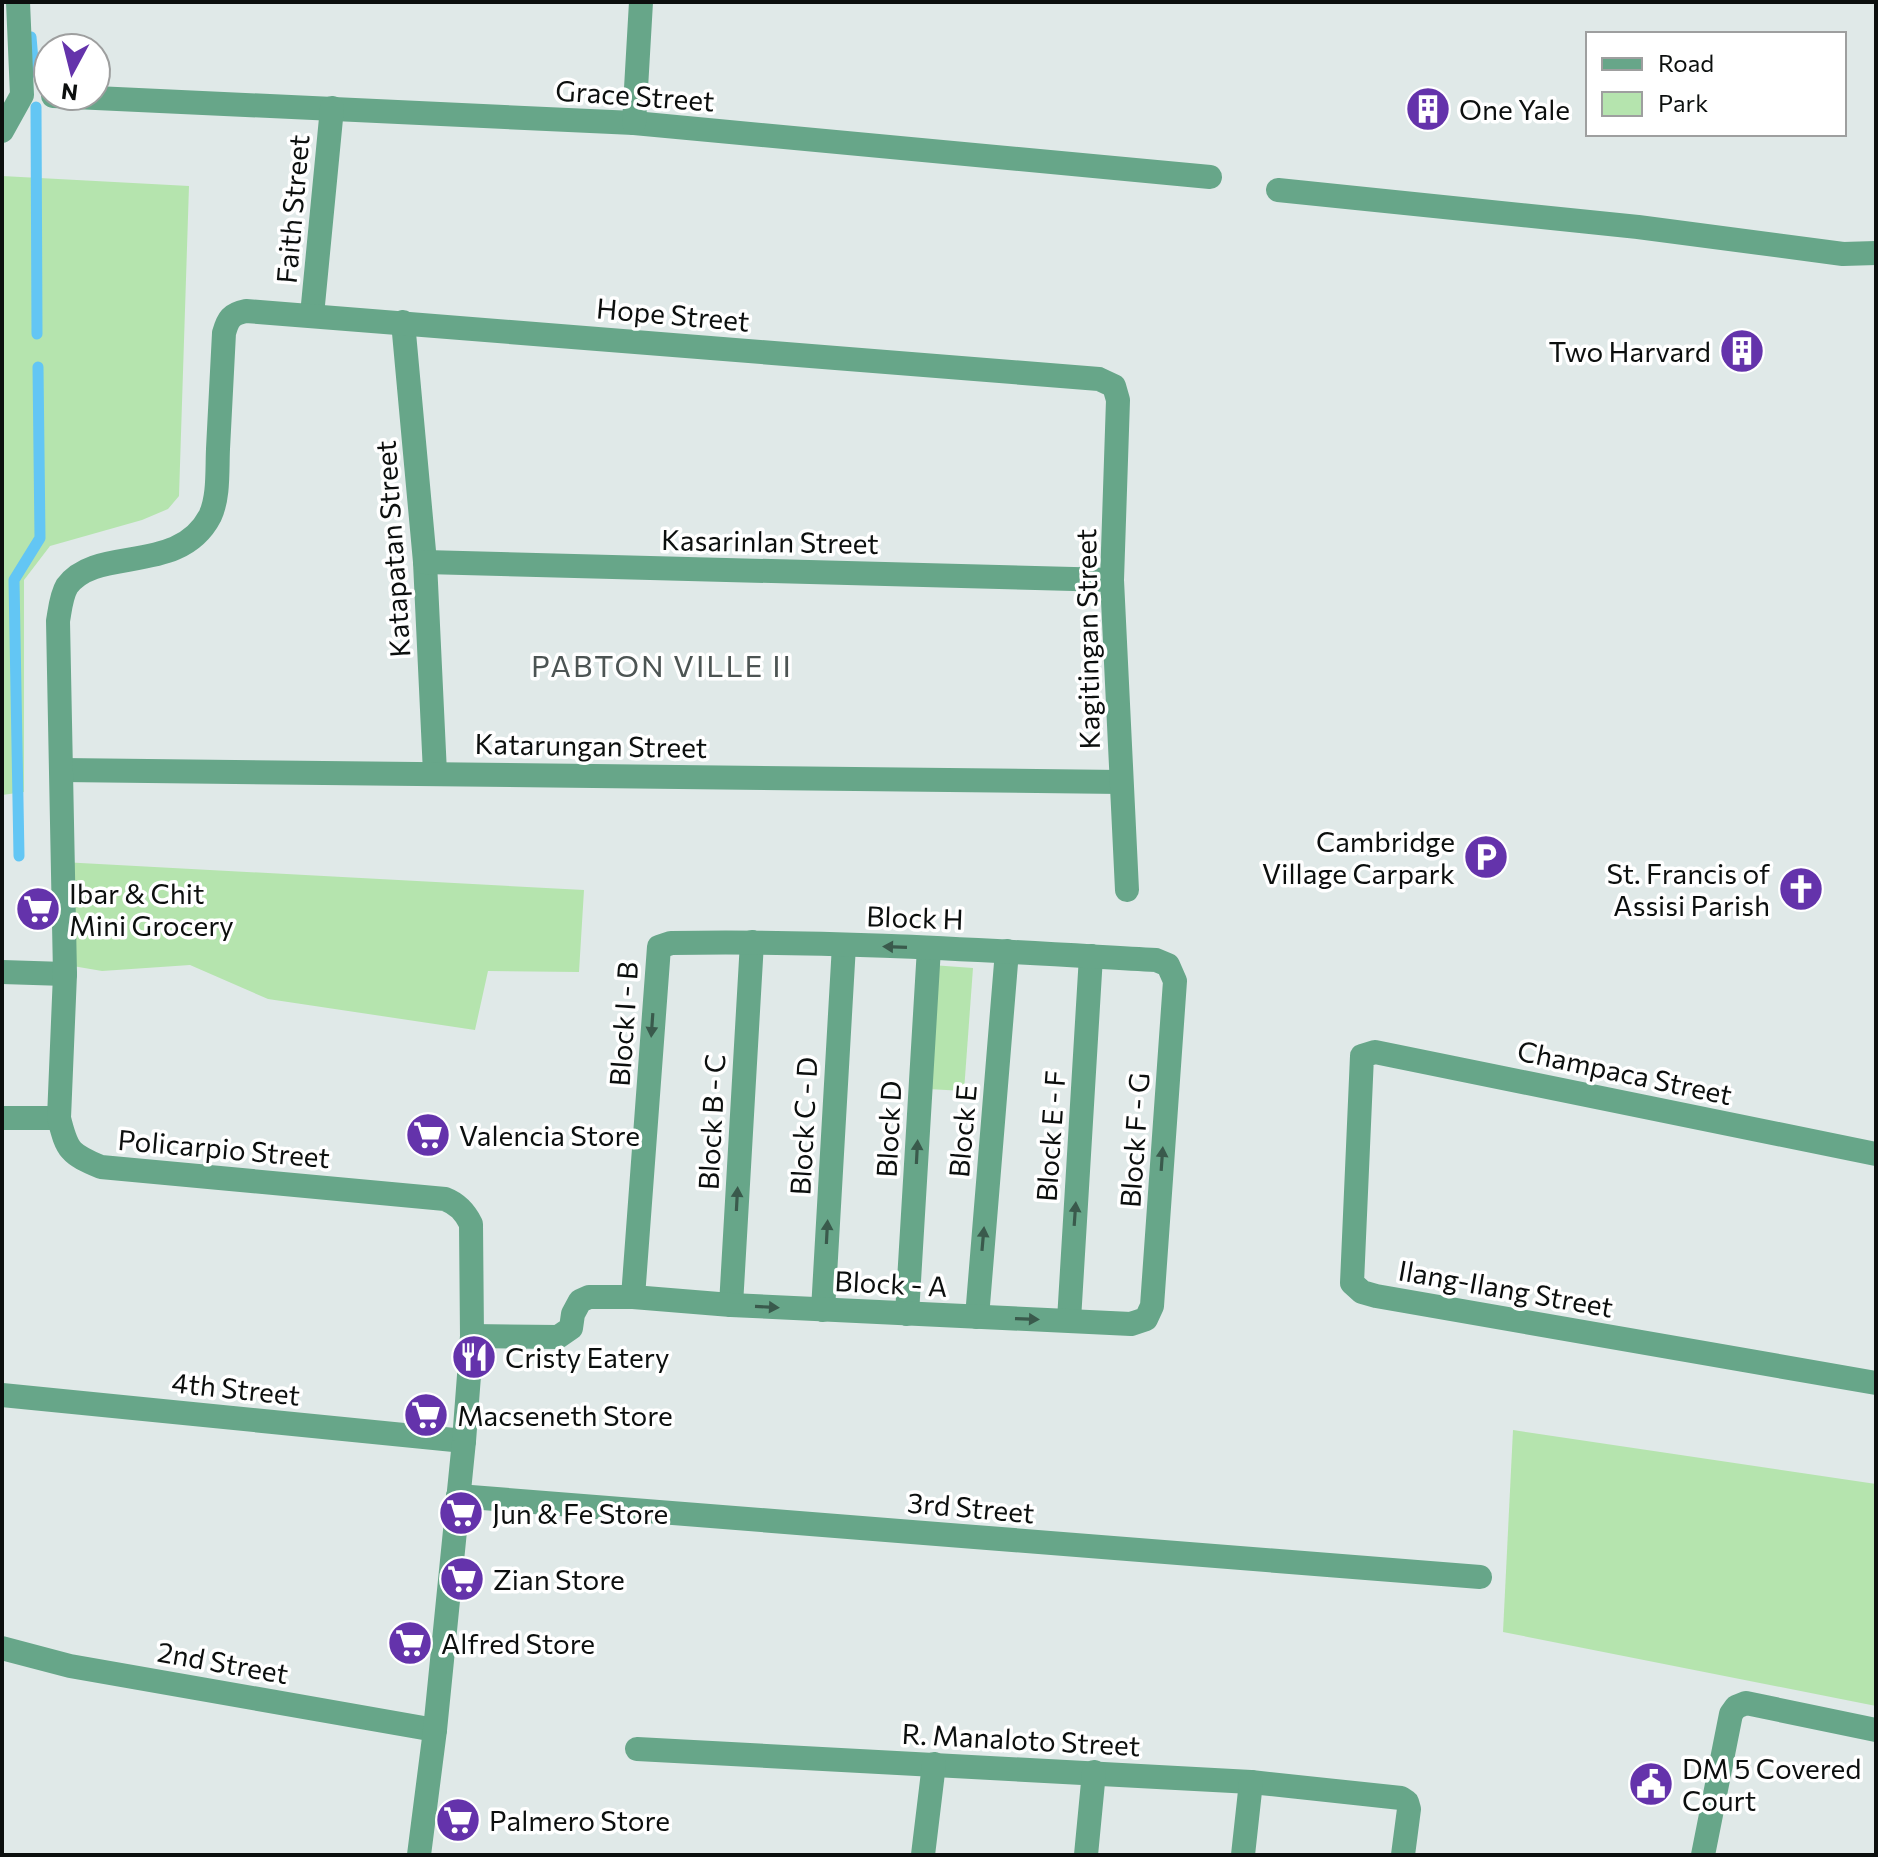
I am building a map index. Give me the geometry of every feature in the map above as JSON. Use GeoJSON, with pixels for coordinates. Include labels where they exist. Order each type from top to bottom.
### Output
{"type":"FeatureCollection","features":[{"type":"Feature","properties":{"kind":"street"},"geometry":{"type":"LineString","coordinates":[[2,131],[22,95],[11,27],[18,2]]}},
{"type":"Feature","properties":{"kind":"street"},"geometry":{"type":"LineString","coordinates":[[634,123],[641,2]]}},
{"type":"Feature","properties":{"kind":"street","name":"Grace Street"},"geometry":{"type":"LineString","coordinates":[[22,95],[32,95]]}},
{"type":"Feature","properties":{"kind":"street","name":"Grace Street"},"geometry":{"type":"LineString","coordinates":[[112,99],[634,123],[1210,177]]}},
{"type":"Feature","properties":{"kind":"street","name":"Faith Street"},"geometry":{"type":"LineString","coordinates":[[312,315],[332,108]]}},
{"type":"Feature","properties":{"kind":"street"},"geometry":{"type":"LineString","coordinates":[[1278,190],[1638,227],[1843,254],[1876,253]]}},
{"type":"Feature","properties":{"kind":"street","name":"Hope Street"},"geometry":{"type":"LineString","coordinates":[[227,320],[236,313],[246,311],[312,315],[1099,379],[1114,386]]}},
{"type":"Feature","properties":{"kind":"street","name":"Policarpio Street"},"geometry":{"type":"LineString","coordinates":[[227,320],[217,480],[211,514],[196,536],[186,542],[167,552],[88,571],[68,585],[63,595],[58,621],[65,974],[59,1118],[64,1138],[74,1155],[101,1167],[430,1198],[453,1202],[471,1224],[472,1336],[464,1441],[419,1855]]}},
{"type":"Feature","properties":{"kind":"street","name":"Katapatan Street"},"geometry":{"type":"LineString","coordinates":[[403,322],[425,562],[435,773]]}},
{"type":"Feature","properties":{"kind":"street","name":"Kagitingan Street"},"geometry":{"type":"LineString","coordinates":[[1114,386],[1118,400],[1112,580],[1127,890]]}},
{"type":"Feature","properties":{"kind":"street","name":"Kasarinlan Street"},"geometry":{"type":"LineString","coordinates":[[425,562],[1112,580]]}},
{"type":"Feature","properties":{"kind":"street","name":"Katarungan Street"},"geometry":{"type":"LineString","coordinates":[[62,770],[1121,782]]}},
{"type":"Feature","properties":{"kind":"street","name":"Block H"},"geometry":{"type":"LineString","coordinates":[[659,947],[671,943],[752,942],[929,948],[1156,960],[1168,965]]}},
{"type":"Feature","properties":{"kind":"street","name":"Block B - C"},"geometry":{"type":"LineString","coordinates":[[731,1305],[752,942]]}},
{"type":"Feature","properties":{"kind":"street","name":"Block C - D"},"geometry":{"type":"LineString","coordinates":[[823,1310],[844,945]]}},
{"type":"Feature","properties":{"kind":"street","name":"Block I - B"},"geometry":{"type":"LineString","coordinates":[[633,1297],[659,947]]}},
{"type":"Feature","properties":{"kind":"street","name":"Block D"},"geometry":{"type":"LineString","coordinates":[[907,1314],[929,948]]}},
{"type":"Feature","properties":{"kind":"street","name":"Block E"},"geometry":{"type":"LineString","coordinates":[[977,1317],[1007,951]]}},
{"type":"Feature","properties":{"kind":"street","name":"Block E - F"},"geometry":{"type":"LineString","coordinates":[[1069,1320],[1091,956]]}},
{"type":"Feature","properties":{"kind":"street","name":"Block F - G"},"geometry":{"type":"LineString","coordinates":[[1146,1319],[1152,1306],[1175,981],[1168,965]]}},
{"type":"Feature","properties":{"kind":"street"},"geometry":{"type":"LineString","coordinates":[[2,972],[65,974]]}},
{"type":"Feature","properties":{"kind":"street","name":"Champaca Street"},"geometry":{"type":"LineString","coordinates":[[1362,1056],[1375,1052],[1876,1154]]}},
{"type":"Feature","properties":{"kind":"street","name":"Ilang-Ilang Street"},"geometry":{"type":"LineString","coordinates":[[1362,1056],[1352,1283],[1362,1292],[1876,1383]]}},
{"type":"Feature","properties":{"kind":"street"},"geometry":{"type":"LineString","coordinates":[[2,1118],[59,1118]]}},
{"type":"Feature","properties":{"kind":"street","name":"Block - A"},"geometry":{"type":"LineString","coordinates":[[472,1336],[558,1337],[571,1328],[573,1314],[580,1301],[589,1297],[1131,1324],[1146,1319]]}},
{"type":"Feature","properties":{"kind":"street","name":"4th Street"},"geometry":{"type":"LineString","coordinates":[[2,1395],[464,1441]]}},
{"type":"Feature","properties":{"kind":"street","name":"3rd Street"},"geometry":{"type":"LineString","coordinates":[[458,1496],[1480,1577]]}},
{"type":"Feature","properties":{"kind":"street","name":"2nd Street"},"geometry":{"type":"LineString","coordinates":[[2,1648],[70,1666],[435,1730]]}},
{"type":"Feature","properties":{"kind":"street"},"geometry":{"type":"LineString","coordinates":[[1703,1855],[1731,1714],[1736,1707],[1746,1703],[1876,1730]]}},
{"type":"Feature","properties":{"kind":"street","name":"R. Manaloto Street"},"geometry":{"type":"LineString","coordinates":[[637,1749],[1251,1782],[1401,1798],[1407,1802],[1409,1809],[1403,1855]]}},
{"type":"Feature","properties":{"kind":"street"},"geometry":{"type":"LineString","coordinates":[[923,1855],[934,1764]]}},
{"type":"Feature","properties":{"kind":"street"},"geometry":{"type":"LineString","coordinates":[[1086,1855],[1094,1772]]}},
{"type":"Feature","properties":{"kind":"street"},"geometry":{"type":"LineString","coordinates":[[1243,1855],[1251,1782]]}},
{"type":"Feature","properties":{"kind":"green space"},"geometry":{"type":"Polygon","coordinates":[[[2,176],[189,186],[179,496],[168,509],[142,520],[50,546],[24,580],[24,792],[2,795],[2,176]]]}},
{"type":"Feature","properties":{"kind":"green space"},"geometry":{"type":"Polygon","coordinates":[[[62,862],[584,890],[579,972],[488,971],[475,1030],[268,999],[190,965],[102,971],[61,964],[62,862]]]}},
{"type":"Feature","properties":{"kind":"green space"},"geometry":{"type":"Polygon","coordinates":[[[918,964],[973,968],[964,1091],[910,1088],[918,964]]]}},
{"type":"Feature","properties":{"kind":"green space"},"geometry":{"type":"Polygon","coordinates":[[[1513,1430],[1876,1484],[1876,1706],[1503,1632],[1513,1430]]]}},
{"type":"Feature","properties":{"kind":"waterway"},"geometry":{"type":"LineString","coordinates":[[31,37],[32,49]]}},
{"type":"Feature","properties":{"kind":"waterway"},"geometry":{"type":"LineString","coordinates":[[36,112],[37,334]]}},
{"type":"Feature","properties":{"kind":"waterway"},"geometry":{"type":"LineString","coordinates":[[19,856],[14,580],[40,538],[38,367]]}},
{"type":"Feature","properties":{"kind":"place","name":"One Yale"},"geometry":{"type":"Point","coordinates":[1428,109]}},
{"type":"Feature","properties":{"kind":"place","name":"Two Harvard"},"geometry":{"type":"Point","coordinates":[1742,351]}},
{"type":"Feature","properties":{"kind":"place","name":"Cambridge Village Carpark"},"geometry":{"type":"Point","coordinates":[1486,857]}},
{"type":"Feature","properties":{"kind":"place","name":"St. Francis of Assisi Parish"},"geometry":{"type":"Point","coordinates":[1801,889]}},
{"type":"Feature","properties":{"kind":"place","name":"Ibar & Chit Mini Grocery"},"geometry":{"type":"Point","coordinates":[38,909]}},
{"type":"Feature","properties":{"kind":"place","name":"Valencia Store"},"geometry":{"type":"Point","coordinates":[428,1135]}},
{"type":"Feature","properties":{"kind":"place","name":"Cristy Eatery"},"geometry":{"type":"Point","coordinates":[474,1357]}},
{"type":"Feature","properties":{"kind":"place","name":"Macseneth Store"},"geometry":{"type":"Point","coordinates":[426,1415]}},
{"type":"Feature","properties":{"kind":"place","name":"Jun & Fe Store"},"geometry":{"type":"Point","coordinates":[461,1513]}},
{"type":"Feature","properties":{"kind":"place","name":"Zian Store"},"geometry":{"type":"Point","coordinates":[462,1579]}},
{"type":"Feature","properties":{"kind":"place","name":"Alfred Store"},"geometry":{"type":"Point","coordinates":[410,1643]}},
{"type":"Feature","properties":{"kind":"place","name":"DM 5 Covered Court"},"geometry":{"type":"Point","coordinates":[1651,1784]}},
{"type":"Feature","properties":{"kind":"place","name":"Palmero Store"},"geometry":{"type":"Point","coordinates":[458,1820]}},
{"type":"Feature","properties":{"kind":"district","name":"PABTON VILLE II"},"geometry":{"type":"Point","coordinates":[662,664]}}]}
